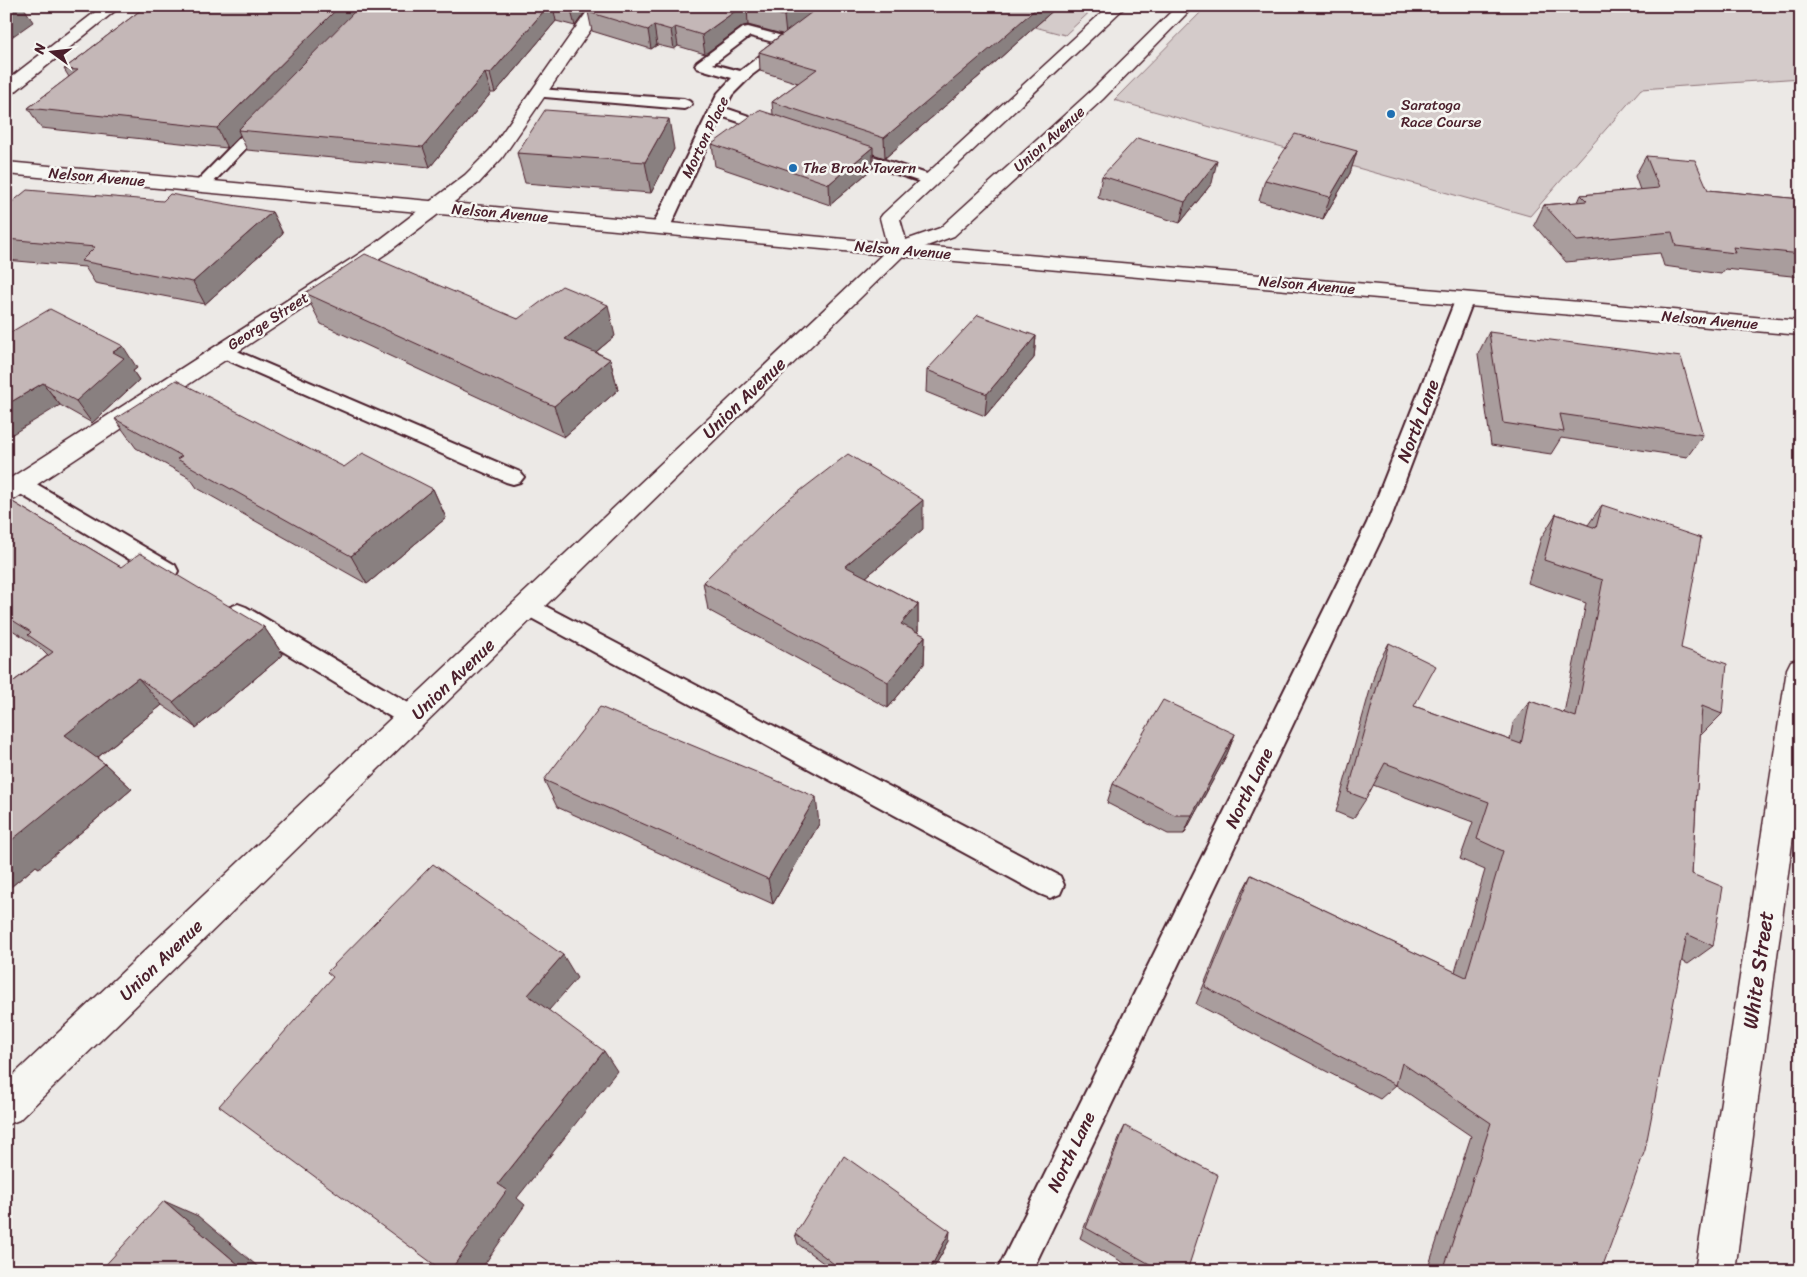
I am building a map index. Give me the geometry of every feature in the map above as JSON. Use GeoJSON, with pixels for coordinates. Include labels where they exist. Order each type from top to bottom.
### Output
{"type":"FeatureCollection","features":[{"type":"Feature","properties":{"kind":"street"},"geometry":{"type":"LineString","coordinates":[[6,90],[114,6]]}},
{"type":"Feature","properties":{"kind":"street","name":"George Street"},"geometry":{"type":"LineString","coordinates":[[13,488],[380,248],[472,179],[496,154],[599,6]]}},
{"type":"Feature","properties":{"kind":"street"},"geometry":{"type":"LineString","coordinates":[[898,250],[890,218],[1118,6]]}},
{"type":"Feature","properties":{"kind":"street","name":"Union Avenue"},"geometry":{"type":"LineString","coordinates":[[6,1107],[898,250],[947,232],[1097,95],[1186,6]]}},
{"type":"Feature","properties":{"kind":"street","name":"Nelson Avenue"},"geometry":{"type":"LineString","coordinates":[[6,168],[898,250],[1801,328]]}},
{"type":"Feature","properties":{"kind":"street","name":"White Street"},"geometry":{"type":"LineString","coordinates":[[1715,1271],[1801,669]]}},
{"type":"Feature","properties":{"kind":"lane","name":"Morton Place"},"geometry":{"type":"LineString","coordinates":[[661,227],[725,93],[742,76],[837,6]]}},
{"type":"Feature","properties":{"kind":"lane"},"geometry":{"type":"LineString","coordinates":[[742,76],[702,65],[748,32],[788,42]]}},
{"type":"Feature","properties":{"kind":"lane"},"geometry":{"type":"LineString","coordinates":[[538,93],[684,104]]}},
{"type":"Feature","properties":{"kind":"lane"},"geometry":{"type":"LineString","coordinates":[[201,186],[275,110]]}},
{"type":"Feature","properties":{"kind":"lane"},"geometry":{"type":"LineString","coordinates":[[717,110],[791,134]]}},
{"type":"Feature","properties":{"kind":"lane"},"geometry":{"type":"LineString","coordinates":[[828,147],[930,180]]}},
{"type":"Feature","properties":{"kind":"lane","name":"North Lane"},"geometry":{"type":"LineString","coordinates":[[1014,1271],[1378,523],[1465,298]]}},
{"type":"Feature","properties":{"kind":"lane"},"geometry":{"type":"LineString","coordinates":[[223,351],[513,477]]}},
{"type":"Feature","properties":{"kind":"lane"},"geometry":{"type":"LineString","coordinates":[[13,488],[185,581]]}},
{"type":"Feature","properties":{"kind":"lane"},"geometry":{"type":"LineString","coordinates":[[218,602],[413,718]]}},
{"type":"Feature","properties":{"kind":"lane"},"geometry":{"type":"LineString","coordinates":[[528,606],[1050,885]]}},
{"type":"Feature","properties":{"kind":"shaded area"},"geometry":{"type":"Polygon","coordinates":[[[956,6],[1096,6],[1065,35],[956,6]]]}},
{"type":"Feature","properties":{"kind":"shaded area","name":"Saratoga Race Course"},"geometry":{"type":"Polygon","coordinates":[[[1207,6],[1801,6],[1801,78],[1641,89],[1530,216],[1114,100],[1207,6]]]}},
{"type":"Feature","properties":{"kind":"building"},"geometry":{"type":"Polygon","coordinates":[[[6,6],[15,6],[6,12],[6,6]]]}},
{"type":"Feature","properties":{"kind":"building"},"geometry":{"type":"Polygon","coordinates":[[[146,6],[340,6],[217,128],[28,108],[78,70],[64,69],[146,6]]]}},
{"type":"Feature","properties":{"kind":"building"},"geometry":{"type":"Polygon","coordinates":[[[360,6],[548,6],[490,74],[485,73],[423,147],[238,130],[360,6]]]}},
{"type":"Feature","properties":{"kind":"building"},"geometry":{"type":"Polygon","coordinates":[[[592,6],[746,6],[741,7],[702,35],[675,27],[671,30],[654,25],[648,30],[588,12],[592,6]]]}},
{"type":"Feature","properties":{"kind":"building"},"geometry":{"type":"Polygon","coordinates":[[[747,6],[797,6],[784,16],[747,6]]]}},
{"type":"Feature","properties":{"kind":"building"},"geometry":{"type":"Polygon","coordinates":[[[820,6],[1039,6],[884,138],[772,102],[817,69],[759,52],[820,6]]]}},
{"type":"Feature","properties":{"kind":"building"},"geometry":{"type":"Polygon","coordinates":[[[545,110],[669,119],[645,162],[517,153],[545,110]]]}},
{"type":"Feature","properties":{"kind":"building"},"geometry":{"type":"Polygon","coordinates":[[[759,110],[873,147],[829,184],[712,144],[759,110]]]}},
{"type":"Feature","properties":{"kind":"building"},"geometry":{"type":"Polygon","coordinates":[[[1295,134],[1357,151],[1330,197],[1265,180],[1295,134]]]}},
{"type":"Feature","properties":{"kind":"building"},"geometry":{"type":"Polygon","coordinates":[[[1137,138],[1217,161],[1185,202],[1102,176],[1137,138]]]}},
{"type":"Feature","properties":{"kind":"building"},"geometry":{"type":"Polygon","coordinates":[[[1646,156],[1695,160],[1708,190],[1801,199],[1801,254],[1733,247],[1735,253],[1676,246],[1672,232],[1577,241],[1544,205],[1587,201],[1581,195],[1659,188],[1646,156]]]}},
{"type":"Feature","properties":{"kind":"building"},"geometry":{"type":"Polygon","coordinates":[[[27,190],[163,201],[170,194],[272,212],[193,282],[81,261],[95,247],[6,239],[6,207],[27,190]]]}},
{"type":"Feature","properties":{"kind":"building"},"geometry":{"type":"Polygon","coordinates":[[[365,254],[518,319],[562,286],[608,305],[565,339],[610,359],[554,406],[305,293],[365,254]]]}},
{"type":"Feature","properties":{"kind":"building"},"geometry":{"type":"Polygon","coordinates":[[[50,309],[123,346],[113,352],[124,358],[76,401],[43,383],[6,405],[6,335],[50,309]]]}},
{"type":"Feature","properties":{"kind":"building"},"geometry":{"type":"Polygon","coordinates":[[[978,315],[1036,336],[987,394],[927,370],[978,315]]]}},
{"type":"Feature","properties":{"kind":"building"},"geometry":{"type":"Polygon","coordinates":[[[1489,332],[1681,357],[1703,435],[1560,414],[1564,432],[1503,423],[1489,332]]]}},
{"type":"Feature","properties":{"kind":"building"},"geometry":{"type":"Polygon","coordinates":[[[176,380],[344,467],[363,453],[433,489],[351,556],[177,459],[182,456],[115,419],[176,380]]]}},
{"type":"Feature","properties":{"kind":"building"},"geometry":{"type":"Polygon","coordinates":[[[848,454],[923,500],[845,566],[918,604],[901,624],[925,636],[888,682],[703,582],[779,507],[848,454]]]}},
{"type":"Feature","properties":{"kind":"building"},"geometry":{"type":"Polygon","coordinates":[[[6,498],[121,567],[140,553],[264,627],[173,702],[138,678],[65,735],[105,764],[7,844],[6,687],[53,652],[28,635],[31,632],[6,616],[6,498]]]}},
{"type":"Feature","properties":{"kind":"building"},"geometry":{"type":"Polygon","coordinates":[[[1602,505],[1701,538],[1681,648],[1727,664],[1722,714],[1702,706],[1692,874],[1723,887],[1713,946],[1687,934],[1645,1150],[1601,1271],[1443,1271],[1491,1123],[1402,1063],[1396,1085],[1205,987],[1251,875],[1466,977],[1503,851],[1477,839],[1489,802],[1385,763],[1366,799],[1348,792],[1389,643],[1436,666],[1414,706],[1521,744],[1530,701],[1576,717],[1603,580],[1544,560],[1556,514],[1596,528],[1602,505]]]}},
{"type":"Feature","properties":{"kind":"building"},"geometry":{"type":"Polygon","coordinates":[[[1163,700],[1235,734],[1192,815],[1175,815],[1113,784],[1163,700]]]}},
{"type":"Feature","properties":{"kind":"building"},"geometry":{"type":"Polygon","coordinates":[[[600,707],[816,797],[768,879],[544,780],[600,707]]]}},
{"type":"Feature","properties":{"kind":"building"},"geometry":{"type":"Polygon","coordinates":[[[433,864],[563,955],[528,995],[604,1051],[498,1184],[507,1190],[450,1271],[443,1271],[219,1106],[333,977],[327,972],[433,864]]]}},
{"type":"Feature","properties":{"kind":"building"},"geometry":{"type":"Polygon","coordinates":[[[1125,1126],[1218,1175],[1187,1271],[1162,1271],[1086,1228],[1125,1126]]]}},
{"type":"Feature","properties":{"kind":"building"},"geometry":{"type":"Polygon","coordinates":[[[844,1156],[950,1231],[929,1271],[843,1271],[795,1234],[844,1156]]]}},
{"type":"Feature","properties":{"kind":"building"},"geometry":{"type":"Polygon","coordinates":[[[164,1201],[246,1271],[100,1271],[164,1201]]]}},
{"type":"Feature","properties":{"kind":"place","name":"Saratoga Race Course"},"geometry":{"type":"Point","coordinates":[1391,114]}},
{"type":"Feature","properties":{"kind":"place","name":"The Brook Tavern"},"geometry":{"type":"Point","coordinates":[793,168]}}]}
